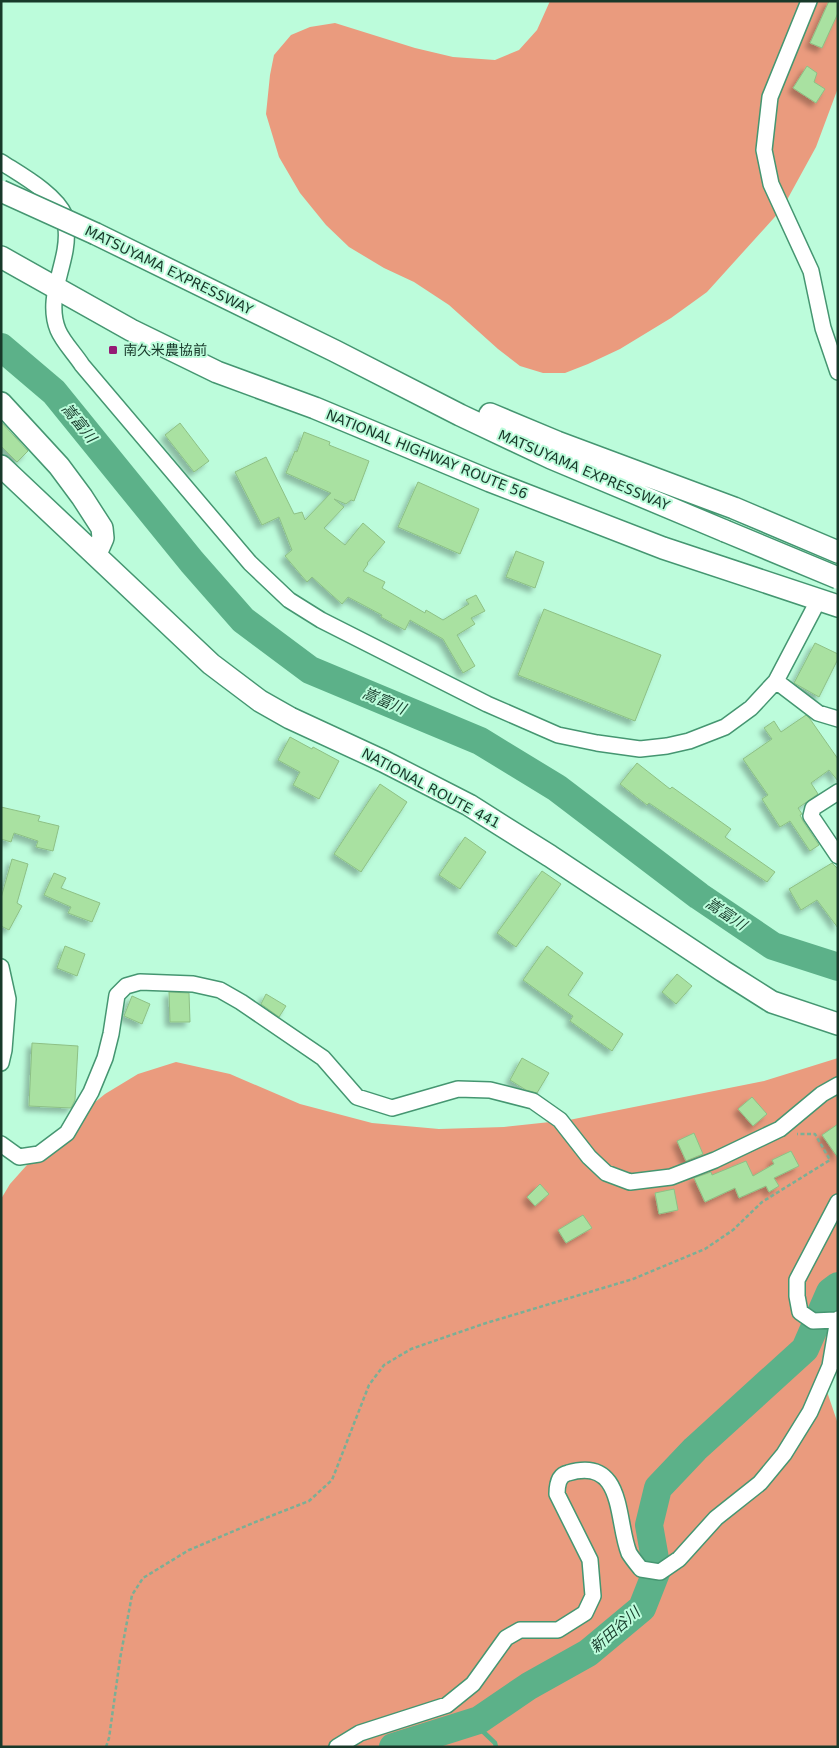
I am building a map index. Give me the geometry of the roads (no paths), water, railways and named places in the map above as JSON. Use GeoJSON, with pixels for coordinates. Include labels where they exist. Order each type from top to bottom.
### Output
{"type":"FeatureCollection","features":[{"type":"Feature","properties":{"kind":"highway","name":"MATSUYAMA EXPRESSWAY"},"geometry":{"type":"LineString","coordinates":[[1,191],[96,234],[534,450],[838,578]]}},
{"type":"Feature","properties":{"kind":"highway","name":"NATIONAL HIGHWAY ROUTE 56"},"geometry":{"type":"LineString","coordinates":[[3,258],[131,330],[216,372],[315,408],[490,481],[663,548],[832,601]]}},
{"type":"Feature","properties":{"kind":"highway","name":"MATSUYAMA EXPRESSWAY"},"geometry":{"type":"LineString","coordinates":[[335,351],[557,442],[634,469],[734,508],[838,552]]}},
{"type":"Feature","properties":{"kind":"highway"},"geometry":{"type":"LineString","coordinates":[[1,403],[60,466],[88,505],[102,528],[103,538],[96,554]]}},
{"type":"Feature","properties":{"kind":"highway","name":"NATIONAL ROUTE 441"},"geometry":{"type":"LineString","coordinates":[[1,466],[211,664],[260,701],[290,718],[383,761],[469,805],[550,856],[723,972],[772,1002],[838,1024]]}},
{"type":"Feature","properties":{"kind":"highway"},"geometry":{"type":"LineString","coordinates":[[832,601],[838,558]]}},
{"type":"Feature","properties":{"kind":"street"},"geometry":{"type":"LineString","coordinates":[[809,1],[770,97],[764,150],[771,184],[811,271],[823,328],[838,372]]}},
{"type":"Feature","properties":{"kind":"street"},"geometry":{"type":"LineString","coordinates":[[1,162],[50,195],[65,216],[68,239],[53,307],[58,330],[82,364],[250,563],[289,600],[321,620],[487,704],[558,735],[597,744],[640,749],[689,741],[726,727],[751,708],[776,681],[832,601]]}},
{"type":"Feature","properties":{"kind":"street"},"geometry":{"type":"LineString","coordinates":[[776,681],[818,713],[838,719]]}},
{"type":"Feature","properties":{"kind":"street"},"geometry":{"type":"LineString","coordinates":[[838,792],[813,808],[811,816],[838,856]]}},
{"type":"Feature","properties":{"kind":"street"},"geometry":{"type":"LineString","coordinates":[[1,967],[8,999],[1,1063]]}},
{"type":"Feature","properties":{"kind":"street"},"geometry":{"type":"LineString","coordinates":[[1,1144],[19,1157],[39,1154],[67,1133],[91,1092],[105,1058],[117,995],[126,986],[140,982],[193,984],[220,990],[241,1002],[323,1058],[357,1097],[392,1108],[458,1089],[490,1090],[533,1101],[560,1120],[589,1156],[606,1173],[630,1182],[671,1177],[716,1160],[780,1129],[822,1094],[838,1086]]}},
{"type":"Feature","properties":{"kind":"street"},"geometry":{"type":"LineString","coordinates":[[337,1747],[360,1733],[447,1705],[473,1684],[506,1638],[520,1630],[558,1630],[585,1613],[593,1596],[590,1560],[556,1494],[557,1482],[565,1473],[586,1469],[599,1473],[612,1487],[620,1508],[630,1554],[641,1569],[660,1572],[679,1559],[716,1518],[760,1483],[784,1454],[810,1412],[830,1366],[837,1320],[813,1321],[800,1312],[797,1280],[838,1202]]}},
{"type":"Feature","properties":{"kind":"waterway","name":"嵩富川"},"geometry":{"type":"LineString","coordinates":[[1,347],[54,392],[192,562],[243,620],[310,670],[480,741],[557,788],[699,896],[773,946],[838,967]]}},
{"type":"Feature","properties":{"kind":"waterway","name":"新田谷川"},"geometry":{"type":"LineString","coordinates":[[393,1747],[479,1720],[529,1686],[588,1653],[642,1608],[657,1570],[649,1525],[658,1488],[695,1449],[805,1349],[830,1292],[838,1286]]}},
{"type":"Feature","properties":{"kind":"waterway"},"geometry":{"type":"LineString","coordinates":[[473,1722],[495,1743],[496,1747]]}},
{"type":"Feature","properties":{"kind":"place","name":"南久米農協前"},"geometry":{"type":"Point","coordinates":[113,350]}}]}
